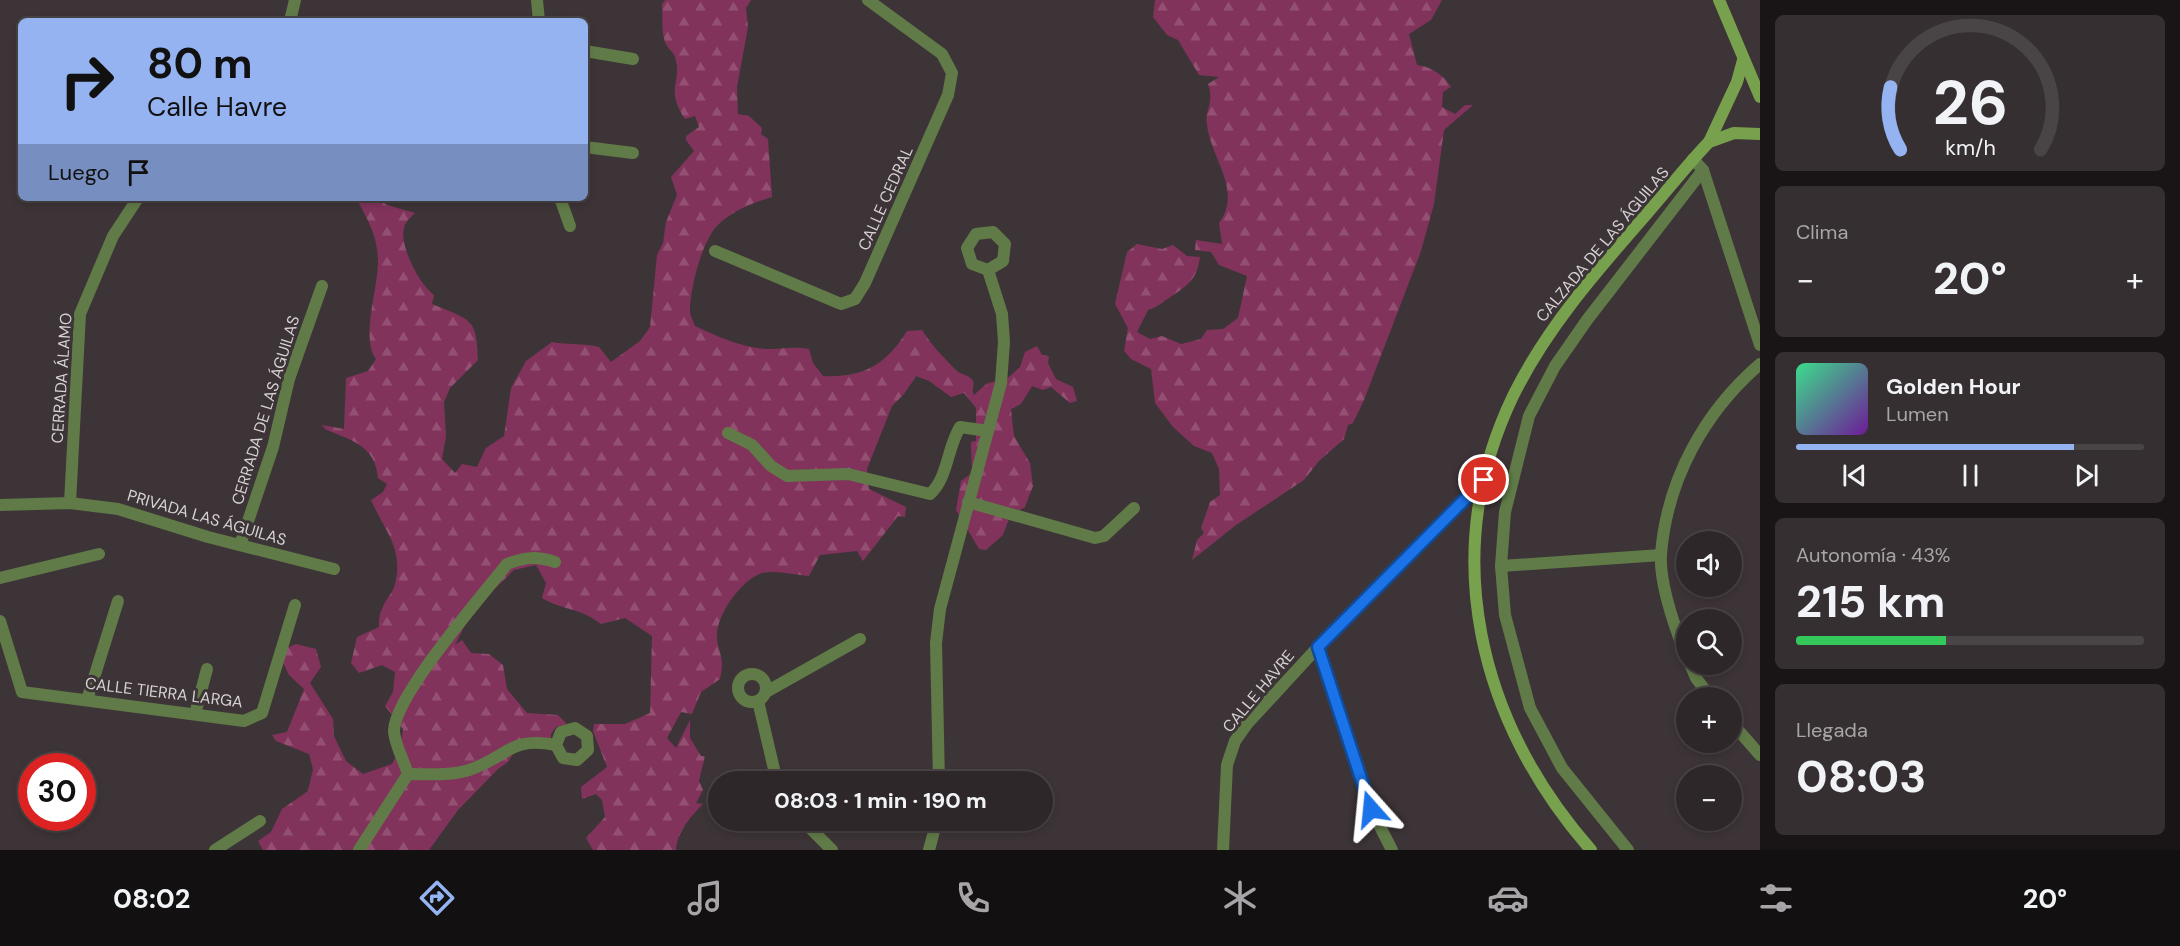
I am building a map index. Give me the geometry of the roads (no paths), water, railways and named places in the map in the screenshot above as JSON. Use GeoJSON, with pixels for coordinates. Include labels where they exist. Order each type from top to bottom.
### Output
{"type":"FeatureCollection","features":[{"type":"Feature","properties":{"kind":"main road"},"geometry":{"type":"LineString","coordinates":[[1719,0],[1760,97]]}},
{"type":"Feature","properties":{"kind":"main road","name":"CALZADA DE LAS ÁGUILAS"},"geometry":{"type":"LineString","coordinates":[[1591,850],[1542,788],[1519,747],[1501,705],[1477,623],[1473,581],[1475,540],[1484,480],[1513,396],[1552,329],[1709,142],[1737,82],[1743,60]]}},
{"type":"Feature","properties":{"kind":"main road"},"geometry":{"type":"LineString","coordinates":[[1709,142],[1734,133],[1760,134]]}},
{"type":"Feature","properties":{"kind":"street"},"geometry":{"type":"LineString","coordinates":[[291,18],[295,0]]}},
{"type":"Feature","properties":{"kind":"street"},"geometry":{"type":"LineString","coordinates":[[537,0],[539,18]]}},
{"type":"Feature","properties":{"kind":"street","name":"CALLE CEDRAL"},"geometry":{"type":"LineString","coordinates":[[715,251],[841,304],[855,299],[865,283],[948,95],[952,74],[942,54],[868,0]]}},
{"type":"Feature","properties":{"kind":"street"},"geometry":{"type":"LineString","coordinates":[[588,52],[633,59]]}},
{"type":"Feature","properties":{"kind":"street"},"geometry":{"type":"LineString","coordinates":[[588,147],[633,153]]}},
{"type":"Feature","properties":{"kind":"street"},"geometry":{"type":"LineString","coordinates":[[1694,159],[1703,170],[1760,345]]}},
{"type":"Feature","properties":{"kind":"street","name":"CALZADA DE LAS ÁGUILAS"},"geometry":{"type":"LineString","coordinates":[[1628,850],[1562,768],[1530,708],[1505,615],[1501,566],[1505,512],[1529,417],[1556,366],[1587,320],[1703,170]]}},
{"type":"Feature","properties":{"kind":"street","name":"CERRADA ÁLAMO"},"geometry":{"type":"LineString","coordinates":[[70,503],[80,314],[113,236],[136,201]]}},
{"type":"Feature","properties":{"kind":"street"},"geometry":{"type":"LineString","coordinates":[[561,201],[570,226]]}},
{"type":"Feature","properties":{"kind":"street"},"geometry":{"type":"LineString","coordinates":[[939,771],[936,643],[940,609],[1000,383],[1004,342],[1002,314],[988,270]]}},
{"type":"Feature","properties":{"kind":"street","name":"CERRADA DE LAS ÁGUILAS"},"geometry":{"type":"LineString","coordinates":[[240,545],[273,447],[289,379],[322,286]]}},
{"type":"Feature","properties":{"kind":"street"},"geometry":{"type":"LineString","coordinates":[[1676,631],[1661,555],[1672,499],[1694,444],[1733,387],[1760,364]]}},
{"type":"Feature","properties":{"kind":"street"},"geometry":{"type":"LineString","coordinates":[[728,434],[752,446],[771,466],[787,476],[848,474],[930,494],[938,486],[960,427],[988,431]]}},
{"type":"Feature","properties":{"kind":"street","name":"CALLE HAVRE"},"geometry":{"type":"LineString","coordinates":[[1223,850],[1227,765],[1235,741],[1247,724],[1318,647],[1484,480]]}},
{"type":"Feature","properties":{"kind":"street"},"geometry":{"type":"LineString","coordinates":[[968,502],[1095,538],[1104,536],[1134,508]]}},
{"type":"Feature","properties":{"kind":"street","name":"PRIVADA LAS ÁGUILAS"},"geometry":{"type":"LineString","coordinates":[[0,505],[70,503],[118,509],[240,545],[334,569]]}},
{"type":"Feature","properties":{"kind":"street"},"geometry":{"type":"LineString","coordinates":[[0,578],[99,554]]}},
{"type":"Feature","properties":{"kind":"street"},"geometry":{"type":"LineString","coordinates":[[1501,566],[1661,555]]}},
{"type":"Feature","properties":{"kind":"street"},"geometry":{"type":"LineString","coordinates":[[408,774],[394,733],[397,716],[434,657],[507,564],[524,558],[538,557],[555,562]]}},
{"type":"Feature","properties":{"kind":"street"},"geometry":{"type":"LineString","coordinates":[[87,700],[118,601]]}},
{"type":"Feature","properties":{"kind":"street","name":"CALLE TIERRA LARGA"},"geometry":{"type":"LineString","coordinates":[[0,621],[22,692],[244,721],[262,712],[295,605]]}},
{"type":"Feature","properties":{"kind":"street"},"geometry":{"type":"LineString","coordinates":[[775,771],[762,696],[860,639]]}},
{"type":"Feature","properties":{"kind":"street"},"geometry":{"type":"LineString","coordinates":[[1318,647],[1371,809],[1392,850]]}},
{"type":"Feature","properties":{"kind":"street"},"geometry":{"type":"LineString","coordinates":[[195,714],[207,669]]}},
{"type":"Feature","properties":{"kind":"street"},"geometry":{"type":"LineString","coordinates":[[1742,735],[1760,755]]}},
{"type":"Feature","properties":{"kind":"street"},"geometry":{"type":"LineString","coordinates":[[408,774],[455,773],[470,770],[523,742],[556,745]]}},
{"type":"Feature","properties":{"kind":"street"},"geometry":{"type":"LineString","coordinates":[[359,850],[408,774]]}},
{"type":"Feature","properties":{"kind":"street"},"geometry":{"type":"LineString","coordinates":[[215,850],[260,821]]}},
{"type":"Feature","properties":{"kind":"street"},"geometry":{"type":"LineString","coordinates":[[813,831],[832,850]]}},
{"type":"Feature","properties":{"kind":"street"},"geometry":{"type":"LineString","coordinates":[[929,850],[934,831]]}}]}
